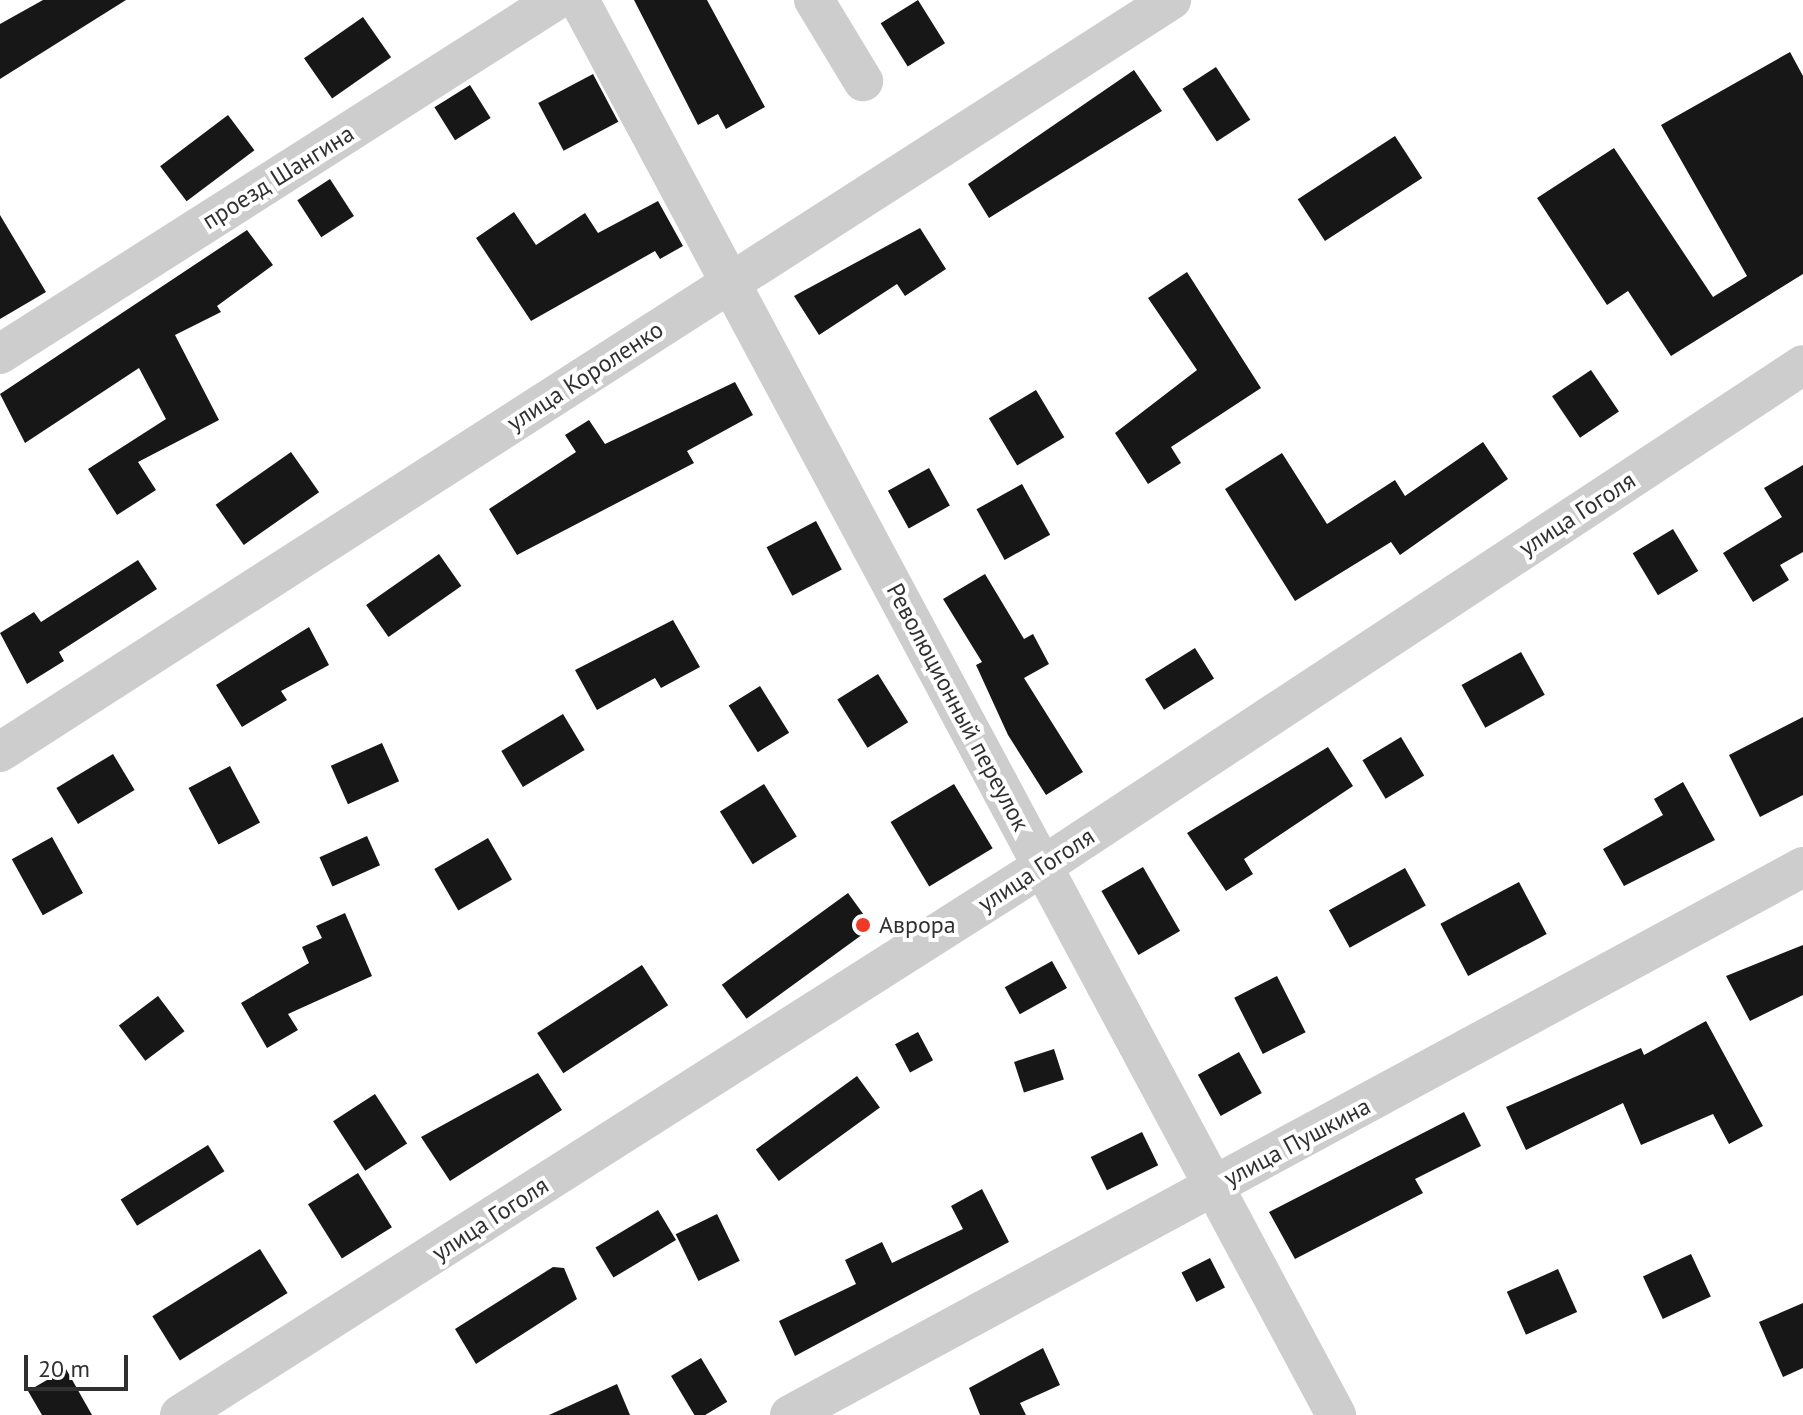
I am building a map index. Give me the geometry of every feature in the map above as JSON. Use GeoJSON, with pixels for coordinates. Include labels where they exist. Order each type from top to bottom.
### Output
{"type":"FeatureCollection","features":[{"type":"Feature","properties":{"kind":"street","name":"проезд Шангина"},"geometry":{"type":"LineString","coordinates":[[0,354],[556,0]]}},
{"type":"Feature","properties":{"kind":"street","name":"Революционный переулок"},"geometry":{"type":"LineString","coordinates":[[579,0],[734,280],[1043,866],[1217,1185],[1336,1415]]}},
{"type":"Feature","properties":{"kind":"street"},"geometry":{"type":"LineString","coordinates":[[814,0],[863,81]]}},
{"type":"Feature","properties":{"kind":"street","name":"улица Короленко"},"geometry":{"type":"LineString","coordinates":[[0,752],[1171,0]]}},
{"type":"Feature","properties":{"kind":"street","name":"улица Гоголя"},"geometry":{"type":"LineString","coordinates":[[180,1415],[1043,866],[1803,365]]}},
{"type":"Feature","properties":{"kind":"street","name":"улица Пушкина"},"geometry":{"type":"LineString","coordinates":[[790,1415],[1803,867]]}},
{"type":"Feature","properties":{"kind":"building"},"geometry":{"type":"Polygon","coordinates":[[[43,0],[126,0],[0,79],[0,24],[43,0]]]}},
{"type":"Feature","properties":{"kind":"building"},"geometry":{"type":"Polygon","coordinates":[[[634,0],[707,0],[765,107],[726,129],[718,114],[698,125],[634,0]]]}},
{"type":"Feature","properties":{"kind":"building"},"geometry":{"type":"Polygon","coordinates":[[[918,0],[945,43],[908,67],[881,23],[918,0]]]}},
{"type":"Feature","properties":{"kind":"building"},"geometry":{"type":"Polygon","coordinates":[[[363,17],[391,57],[332,98],[304,58],[363,17]]]}},
{"type":"Feature","properties":{"kind":"building"},"geometry":{"type":"Polygon","coordinates":[[[1790,52],[1803,76],[1803,274],[1671,356],[1628,291],[1607,305],[1537,198],[1614,148],[1713,297],[1747,276],[1661,125],[1790,52]]]}},
{"type":"Feature","properties":{"kind":"building"},"geometry":{"type":"Polygon","coordinates":[[[1216,67],[1250,120],[1217,142],[1182,89],[1216,67]]]}},
{"type":"Feature","properties":{"kind":"building"},"geometry":{"type":"Polygon","coordinates":[[[1134,70],[1162,111],[989,218],[968,184],[1134,70]]]}},
{"type":"Feature","properties":{"kind":"building"},"geometry":{"type":"Polygon","coordinates":[[[593,74],[618,122],[564,151],[538,103],[593,74]]]}},
{"type":"Feature","properties":{"kind":"building"},"geometry":{"type":"Polygon","coordinates":[[[470,85],[491,118],[455,140],[434,107],[470,85]]]}},
{"type":"Feature","properties":{"kind":"building"},"geometry":{"type":"Polygon","coordinates":[[[228,115],[254,150],[187,201],[160,166],[228,115]]]}},
{"type":"Feature","properties":{"kind":"building"},"geometry":{"type":"Polygon","coordinates":[[[1395,136],[1422,178],[1325,241],[1298,199],[1395,136]]]}},
{"type":"Feature","properties":{"kind":"building"},"geometry":{"type":"Polygon","coordinates":[[[330,179],[354,216],[321,237],[297,200],[330,179]]]}},
{"type":"Feature","properties":{"kind":"building"},"geometry":{"type":"Polygon","coordinates":[[[658,201],[683,246],[660,259],[655,251],[531,321],[476,238],[514,212],[536,245],[585,213],[598,233],[658,201]]]}},
{"type":"Feature","properties":{"kind":"building"},"geometry":{"type":"Polygon","coordinates":[[[0,215],[46,292],[0,319],[0,215]]]}},
{"type":"Feature","properties":{"kind":"building"},"geometry":{"type":"Polygon","coordinates":[[[920,228],[946,269],[905,296],[897,284],[819,335],[794,296],[920,228]]]}},
{"type":"Feature","properties":{"kind":"building"},"geometry":{"type":"Polygon","coordinates":[[[247,230],[273,265],[217,306],[221,312],[175,335],[219,420],[138,462],[156,490],[117,515],[88,469],[166,419],[139,368],[25,443],[0,394],[247,230]]]}},
{"type":"Feature","properties":{"kind":"building"},"geometry":{"type":"Polygon","coordinates":[[[1187,272],[1261,388],[1171,447],[1181,463],[1148,484],[1115,433],[1197,370],[1148,298],[1187,272]]]}},
{"type":"Feature","properties":{"kind":"building"},"geometry":{"type":"Polygon","coordinates":[[[1591,370],[1619,411],[1580,438],[1552,396],[1591,370]]]}},
{"type":"Feature","properties":{"kind":"building"},"geometry":{"type":"Polygon","coordinates":[[[735,382],[753,415],[687,451],[694,463],[517,555],[489,509],[576,452],[565,435],[589,420],[605,444],[735,382]]]}},
{"type":"Feature","properties":{"kind":"building"},"geometry":{"type":"Polygon","coordinates":[[[1036,390],[1064,437],[1017,465],[989,418],[1036,390]]]}},
{"type":"Feature","properties":{"kind":"building"},"geometry":{"type":"Polygon","coordinates":[[[1483,442],[1508,479],[1400,555],[1391,542],[1295,601],[1225,489],[1282,453],[1327,524],[1395,480],[1405,496],[1483,442]]]}},
{"type":"Feature","properties":{"kind":"building"},"geometry":{"type":"Polygon","coordinates":[[[291,452],[319,492],[244,545],[216,505],[291,452]]]}},
{"type":"Feature","properties":{"kind":"building"},"geometry":{"type":"Polygon","coordinates":[[[1803,465],[1803,552],[1780,565],[1789,580],[1753,602],[1723,553],[1782,517],[1764,488],[1803,465]]]}},
{"type":"Feature","properties":{"kind":"building"},"geometry":{"type":"Polygon","coordinates":[[[929,468],[950,506],[909,528],[888,491],[929,468]]]}},
{"type":"Feature","properties":{"kind":"building"},"geometry":{"type":"Polygon","coordinates":[[[1022,484],[1050,535],[1005,560],[977,509],[1022,484]]]}},
{"type":"Feature","properties":{"kind":"building"},"geometry":{"type":"Polygon","coordinates":[[[816,521],[842,570],[792,596],[767,547],[816,521]]]}},
{"type":"Feature","properties":{"kind":"building"},"geometry":{"type":"Polygon","coordinates":[[[1673,529],[1698,571],[1658,595],[1633,553],[1673,529]]]}},
{"type":"Feature","properties":{"kind":"building"},"geometry":{"type":"Polygon","coordinates":[[[439,554],[461,586],[388,637],[366,605],[439,554]]]}},
{"type":"Feature","properties":{"kind":"building"},"geometry":{"type":"Polygon","coordinates":[[[138,560],[157,589],[59,652],[64,661],[27,684],[0,633],[34,612],[41,622],[138,560]]]}},
{"type":"Feature","properties":{"kind":"building"},"geometry":{"type":"Polygon","coordinates":[[[985,574],[1024,639],[1033,634],[1049,664],[1024,678],[1083,772],[1046,795],[1008,735],[976,665],[982,662],[943,599],[985,574]]]}},
{"type":"Feature","properties":{"kind":"building"},"geometry":{"type":"Polygon","coordinates":[[[673,620],[700,667],[661,688],[655,678],[597,710],[575,670],[673,620]]]}},
{"type":"Feature","properties":{"kind":"building"},"geometry":{"type":"Polygon","coordinates":[[[309,627],[329,665],[281,691],[287,700],[242,727],[216,685],[309,627]]]}},
{"type":"Feature","properties":{"kind":"building"},"geometry":{"type":"Polygon","coordinates":[[[1195,648],[1214,679],[1164,710],[1145,679],[1195,648]]]}},
{"type":"Feature","properties":{"kind":"building"},"geometry":{"type":"Polygon","coordinates":[[[1521,652],[1545,695],[1485,728],[1462,685],[1521,652]]]}},
{"type":"Feature","properties":{"kind":"building"},"geometry":{"type":"Polygon","coordinates":[[[878,674],[908,722],[867,748],[837,699],[878,674]]]}},
{"type":"Feature","properties":{"kind":"building"},"geometry":{"type":"Polygon","coordinates":[[[760,686],[789,733],[758,752],[729,706],[760,686]]]}},
{"type":"Feature","properties":{"kind":"building"},"geometry":{"type":"Polygon","coordinates":[[[563,714],[585,750],[523,787],[501,751],[563,714]]]}},
{"type":"Feature","properties":{"kind":"building"},"geometry":{"type":"Polygon","coordinates":[[[1803,717],[1803,795],[1760,817],[1729,755],[1803,717]]]}},
{"type":"Feature","properties":{"kind":"building"},"geometry":{"type":"Polygon","coordinates":[[[1401,737],[1424,776],[1386,799],[1362,760],[1401,737]]]}},
{"type":"Feature","properties":{"kind":"building"},"geometry":{"type":"Polygon","coordinates":[[[382,743],[399,781],[348,804],[331,766],[382,743]]]}},
{"type":"Feature","properties":{"kind":"building"},"geometry":{"type":"Polygon","coordinates":[[[1328,747],[1353,786],[1244,859],[1253,874],[1226,891],[1187,833],[1328,747]]]}},
{"type":"Feature","properties":{"kind":"building"},"geometry":{"type":"Polygon","coordinates":[[[113,754],[135,790],[78,824],[56,788],[113,754]]]}},
{"type":"Feature","properties":{"kind":"building"},"geometry":{"type":"Polygon","coordinates":[[[230,766],[260,823],[219,845],[189,788],[230,766]]]}},
{"type":"Feature","properties":{"kind":"building"},"geometry":{"type":"Polygon","coordinates":[[[1683,782],[1715,840],[1624,886],[1603,849],[1663,815],[1654,799],[1683,782]]]}},
{"type":"Feature","properties":{"kind":"building"},"geometry":{"type":"Polygon","coordinates":[[[764,784],[797,837],[753,864],[720,812],[764,784]]]}},
{"type":"Feature","properties":{"kind":"building"},"geometry":{"type":"Polygon","coordinates":[[[954,784],[993,848],[929,886],[891,822],[954,784]]]}},
{"type":"Feature","properties":{"kind":"building"},"geometry":{"type":"Polygon","coordinates":[[[367,836],[380,865],[333,886],[319,857],[367,836]]]}},
{"type":"Feature","properties":{"kind":"building"},"geometry":{"type":"Polygon","coordinates":[[[52,837],[83,893],[43,915],[12,859],[52,837]]]}},
{"type":"Feature","properties":{"kind":"building"},"geometry":{"type":"Polygon","coordinates":[[[488,838],[512,880],[458,911],[434,869],[488,838]]]}},
{"type":"Feature","properties":{"kind":"building"},"geometry":{"type":"Polygon","coordinates":[[[1143,867],[1180,931],[1138,955],[1101,891],[1143,867]]]}},
{"type":"Feature","properties":{"kind":"building"},"geometry":{"type":"Polygon","coordinates":[[[1405,868],[1426,906],[1350,948],[1329,910],[1405,868]]]}},
{"type":"Feature","properties":{"kind":"building"},"geometry":{"type":"Polygon","coordinates":[[[1519,882],[1547,934],[1468,976],[1440,924],[1519,882]]]}},
{"type":"Feature","properties":{"kind":"building"},"geometry":{"type":"Polygon","coordinates":[[[848,893],[873,927],[746,1019],[722,985],[848,893]]]}},
{"type":"Feature","properties":{"kind":"building"},"geometry":{"type":"Polygon","coordinates":[[[345,913],[372,976],[288,1014],[298,1030],[267,1048],[241,1003],[309,963],[302,947],[322,938],[316,926],[345,913]]]}},
{"type":"Feature","properties":{"kind":"building"},"geometry":{"type":"Polygon","coordinates":[[[1803,945],[1803,995],[1750,1021],[1726,976],[1803,945]]]}},
{"type":"Feature","properties":{"kind":"building"},"geometry":{"type":"Polygon","coordinates":[[[1052,961],[1067,988],[1020,1014],[1005,987],[1052,961]]]}},
{"type":"Feature","properties":{"kind":"building"},"geometry":{"type":"Polygon","coordinates":[[[642,965],[668,1005],[563,1073],[537,1033],[642,965]]]}},
{"type":"Feature","properties":{"kind":"building"},"geometry":{"type":"Polygon","coordinates":[[[1277,976],[1306,1032],[1263,1054],[1234,998],[1277,976]]]}},
{"type":"Feature","properties":{"kind":"building"},"geometry":{"type":"Polygon","coordinates":[[[158,996],[184,1031],[145,1061],[119,1025],[158,996]]]}},
{"type":"Feature","properties":{"kind":"building"},"geometry":{"type":"Polygon","coordinates":[[[1706,1021],[1763,1126],[1729,1144],[1713,1114],[1641,1145],[1623,1103],[1526,1150],[1506,1107],[1641,1048],[1644,1055],[1706,1021]]]}},
{"type":"Feature","properties":{"kind":"building"},"geometry":{"type":"Polygon","coordinates":[[[918,1032],[933,1060],[910,1072],[895,1044],[918,1032]]]}},
{"type":"Feature","properties":{"kind":"building"},"geometry":{"type":"Polygon","coordinates":[[[1054,1049],[1064,1079],[1024,1092],[1014,1062],[1054,1049]]]}},
{"type":"Feature","properties":{"kind":"building"},"geometry":{"type":"Polygon","coordinates":[[[1239,1052],[1262,1093],[1221,1116],[1198,1075],[1239,1052]]]}},
{"type":"Feature","properties":{"kind":"building"},"geometry":{"type":"Polygon","coordinates":[[[538,1073],[562,1110],[450,1181],[421,1137],[538,1073]]]}},
{"type":"Feature","properties":{"kind":"building"},"geometry":{"type":"Polygon","coordinates":[[[857,1076],[880,1108],[779,1181],[756,1149],[857,1076]]]}},
{"type":"Feature","properties":{"kind":"building"},"geometry":{"type":"Polygon","coordinates":[[[375,1094],[407,1143],[365,1171],[333,1121],[375,1094]]]}},
{"type":"Feature","properties":{"kind":"building"},"geometry":{"type":"Polygon","coordinates":[[[1464,1112],[1481,1146],[1415,1179],[1423,1193],[1295,1259],[1269,1212],[1464,1112]]]}},
{"type":"Feature","properties":{"kind":"building"},"geometry":{"type":"Polygon","coordinates":[[[1142,1132],[1158,1165],[1107,1190],[1091,1157],[1142,1132]]]}},
{"type":"Feature","properties":{"kind":"building"},"geometry":{"type":"Polygon","coordinates":[[[208,1145],[224,1171],[137,1226],[121,1200],[208,1145]]]}},
{"type":"Feature","properties":{"kind":"building"},"geometry":{"type":"Polygon","coordinates":[[[358,1173],[392,1227],[342,1259],[308,1204],[358,1173]]]}},
{"type":"Feature","properties":{"kind":"building"},"geometry":{"type":"Polygon","coordinates":[[[982,1189],[1009,1242],[795,1356],[779,1321],[856,1284],[845,1260],[882,1242],[892,1263],[963,1229],[951,1206],[982,1189]]]}},
{"type":"Feature","properties":{"kind":"building"},"geometry":{"type":"Polygon","coordinates":[[[658,1210],[676,1240],[613,1278],[595,1248],[658,1210]]]}},
{"type":"Feature","properties":{"kind":"building"},"geometry":{"type":"Polygon","coordinates":[[[717,1214],[740,1261],[698,1281],[676,1234],[717,1214]]]}},
{"type":"Feature","properties":{"kind":"building"},"geometry":{"type":"Polygon","coordinates":[[[260,1249],[288,1293],[180,1360],[152,1316],[260,1249]]]}},
{"type":"Feature","properties":{"kind":"building"},"geometry":{"type":"Polygon","coordinates":[[[1691,1254],[1711,1297],[1663,1319],[1643,1276],[1691,1254]]]}},
{"type":"Feature","properties":{"kind":"building"},"geometry":{"type":"Polygon","coordinates":[[[1210,1258],[1225,1287],[1196,1302],[1181,1273],[1210,1258]]]}},
{"type":"Feature","properties":{"kind":"building"},"geometry":{"type":"Polygon","coordinates":[[[553,1267],[564,1268],[577,1299],[476,1364],[455,1329],[553,1267]]]}},
{"type":"Feature","properties":{"kind":"building"},"geometry":{"type":"Polygon","coordinates":[[[1558,1269],[1577,1312],[1526,1335],[1507,1292],[1558,1269]]]}},
{"type":"Feature","properties":{"kind":"building"},"geometry":{"type":"Polygon","coordinates":[[[1803,1303],[1803,1368],[1783,1377],[1759,1322],[1803,1303]]]}},
{"type":"Feature","properties":{"kind":"building"},"geometry":{"type":"Polygon","coordinates":[[[1043,1348],[1060,1385],[1020,1403],[1026,1415],[980,1415],[969,1388],[1043,1348]]]}},
{"type":"Feature","properties":{"kind":"building"},"geometry":{"type":"Polygon","coordinates":[[[701,1358],[727,1402],[705,1415],[694,1415],[671,1376],[701,1358]]]}},
{"type":"Feature","properties":{"kind":"building"},"geometry":{"type":"Polygon","coordinates":[[[66,1369],[92,1415],[42,1415],[28,1391],[66,1369]]]}},
{"type":"Feature","properties":{"kind":"building"},"geometry":{"type":"Polygon","coordinates":[[[617,1384],[630,1415],[549,1415],[617,1384]]]}},
{"type":"Feature","properties":{"kind":"place","name":"Аврора"},"geometry":{"type":"Point","coordinates":[863,925]}}]}
